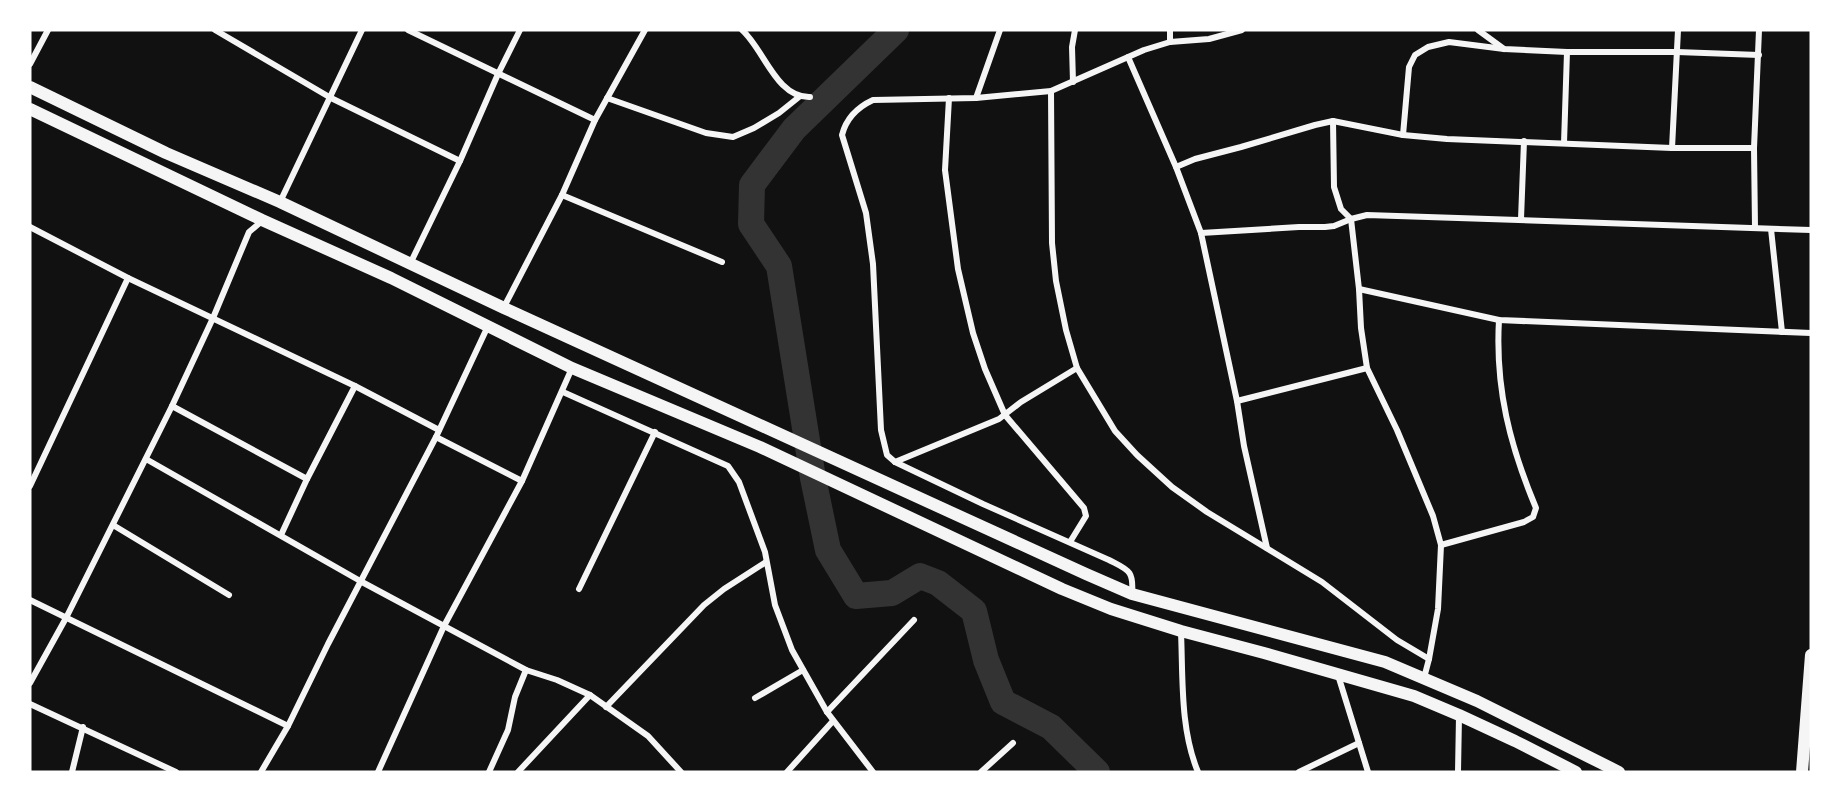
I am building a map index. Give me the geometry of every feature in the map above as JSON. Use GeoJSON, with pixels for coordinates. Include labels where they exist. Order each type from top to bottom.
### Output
{"type":"FeatureCollection","features":[{"type":"Feature","properties":{"kind":"main road"},"geometry":{"type":"LineString","coordinates":[[30,87],[166,153],[280,202],[504,308],[1132,594],[1385,662],[1477,701],[1619,772]]}},
{"type":"Feature","properties":{"kind":"main road"},"geometry":{"type":"LineString","coordinates":[[30,110],[262,220],[391,278],[572,368],[760,447],[1062,589],[1111,609],[1164,626],[1414,696],[1459,715],[1576,772]]}},
{"type":"Feature","properties":{"kind":"main road"},"geometry":{"type":"LineString","coordinates":[[1802,772],[1811,655]]}},
{"type":"Feature","properties":{"kind":"street"},"geometry":{"type":"LineString","coordinates":[[30,64],[48,30]]}},
{"type":"Feature","properties":{"kind":"street"},"geometry":{"type":"LineString","coordinates":[[215,30],[331,98],[460,161]]}},
{"type":"Feature","properties":{"kind":"street"},"geometry":{"type":"LineString","coordinates":[[280,202],[363,30]]}},
{"type":"Feature","properties":{"kind":"street"},"geometry":{"type":"LineString","coordinates":[[408,30],[595,120]]}},
{"type":"Feature","properties":{"kind":"street"},"geometry":{"type":"LineString","coordinates":[[410,264],[520,30]]}},
{"type":"Feature","properties":{"kind":"street"},"geometry":{"type":"LineString","coordinates":[[504,308],[561,195],[595,120],[645,30]]}},
{"type":"Feature","properties":{"kind":"street"},"geometry":{"type":"LineString","coordinates":[[756,30],[745,32],[776,75],[793,94],[799,97],[810,97]]}},
{"type":"Feature","properties":{"kind":"street"},"geometry":{"type":"LineString","coordinates":[[976,98],[1000,30]]}},
{"type":"Feature","properties":{"kind":"street"},"geometry":{"type":"LineString","coordinates":[[1073,82],[1072,47],[1075,30]]}},
{"type":"Feature","properties":{"kind":"street"},"geometry":{"type":"LineString","coordinates":[[1170,30],[1170,42]]}},
{"type":"Feature","properties":{"kind":"street"},"geometry":{"type":"LineString","coordinates":[[1132,594],[1134,579],[1128,570],[982,504],[895,462],[887,455],[881,430],[877,305],[866,213],[842,135],[844,126],[860,107],[873,100],[976,98],[1051,91],[1144,50],[1170,42],[1209,39],[1242,30]]}},
{"type":"Feature","properties":{"kind":"street"},"geometry":{"type":"LineString","coordinates":[[1478,30],[1504,49]]}},
{"type":"Feature","properties":{"kind":"street"},"geometry":{"type":"LineString","coordinates":[[1672,148],[1678,30]]}},
{"type":"Feature","properties":{"kind":"street"},"geometry":{"type":"LineString","coordinates":[[1755,228],[1754,148],[1759,30]]}},
{"type":"Feature","properties":{"kind":"street"},"geometry":{"type":"LineString","coordinates":[[1403,135],[1409,67],[1415,55],[1428,47],[1449,42],[1504,49],[1567,52],[1758,55]]}},
{"type":"Feature","properties":{"kind":"street"},"geometry":{"type":"LineString","coordinates":[[1564,143],[1567,52]]}},
{"type":"Feature","properties":{"kind":"street"},"geometry":{"type":"LineString","coordinates":[[1128,57],[1176,167],[1201,233],[1267,548]]}},
{"type":"Feature","properties":{"kind":"street"},"geometry":{"type":"LineString","coordinates":[[1051,91],[1050,164],[1056,280],[1066,330],[1077,368],[1115,430],[1137,455],[1172,487],[1207,512],[1322,582],[1397,640],[1429,659]]}},
{"type":"Feature","properties":{"kind":"street"},"geometry":{"type":"LineString","coordinates":[[607,98],[706,133],[733,137],[763,123],[799,97]]}},
{"type":"Feature","properties":{"kind":"street"},"geometry":{"type":"LineString","coordinates":[[949,98],[945,170],[958,269],[976,342],[1005,415],[1084,508],[1086,516],[1070,542]]}},
{"type":"Feature","properties":{"kind":"street"},"geometry":{"type":"LineString","coordinates":[[1176,167],[1195,159],[1332,121],[1403,135],[1447,139],[1672,148],[1754,148]]}},
{"type":"Feature","properties":{"kind":"street"},"geometry":{"type":"LineString","coordinates":[[1332,121],[1334,187],[1341,209],[1351,219],[1367,368],[1398,430],[1433,516],[1441,545],[1438,609],[1424,678]]}},
{"type":"Feature","properties":{"kind":"street"},"geometry":{"type":"LineString","coordinates":[[1521,219],[1524,141]]}},
{"type":"Feature","properties":{"kind":"street"},"geometry":{"type":"LineString","coordinates":[[561,195],[722,262]]}},
{"type":"Feature","properties":{"kind":"street"},"geometry":{"type":"LineString","coordinates":[[1201,233],[1299,226],[1334,226],[1367,215],[1811,230]]}},
{"type":"Feature","properties":{"kind":"street"},"geometry":{"type":"LineString","coordinates":[[30,683],[66,618],[172,406],[213,318],[249,232],[262,220]]}},
{"type":"Feature","properties":{"kind":"street"},"geometry":{"type":"LineString","coordinates":[[1771,229],[1782,332]]}},
{"type":"Feature","properties":{"kind":"street"},"geometry":{"type":"LineString","coordinates":[[31,230],[355,386],[439,430]]}},
{"type":"Feature","properties":{"kind":"street"},"geometry":{"type":"LineString","coordinates":[[30,486],[129,278]]}},
{"type":"Feature","properties":{"kind":"street"},"geometry":{"type":"LineString","coordinates":[[1359,289],[1499,320],[1811,333]]}},
{"type":"Feature","properties":{"kind":"street"},"geometry":{"type":"LineString","coordinates":[[1441,545],[1524,522],[1533,517],[1536,508],[1522,476],[1508,432],[1499,374],[1499,320]]}},
{"type":"Feature","properties":{"kind":"street"},"geometry":{"type":"LineString","coordinates":[[261,772],[288,726],[328,644],[362,582],[436,437],[489,326]]}},
{"type":"Feature","properties":{"kind":"street"},"geometry":{"type":"LineString","coordinates":[[378,772],[444,626],[522,481],[572,368]]}},
{"type":"Feature","properties":{"kind":"street"},"geometry":{"type":"LineString","coordinates":[[895,462],[986,425],[1077,368]]}},
{"type":"Feature","properties":{"kind":"street"},"geometry":{"type":"LineString","coordinates":[[1237,401],[1367,368]]}},
{"type":"Feature","properties":{"kind":"street"},"geometry":{"type":"LineString","coordinates":[[281,535],[307,478],[355,386]]}},
{"type":"Feature","properties":{"kind":"street"},"geometry":{"type":"LineString","coordinates":[[563,392],[728,466],[739,482],[761,542],[775,605],[792,650],[826,712],[873,772]]}},
{"type":"Feature","properties":{"kind":"street"},"geometry":{"type":"LineString","coordinates":[[172,406],[307,478]]}},
{"type":"Feature","properties":{"kind":"street"},"geometry":{"type":"LineString","coordinates":[[579,589],[655,432]]}},
{"type":"Feature","properties":{"kind":"street"},"geometry":{"type":"LineString","coordinates":[[436,437],[522,481]]}},
{"type":"Feature","properties":{"kind":"street"},"geometry":{"type":"LineString","coordinates":[[146,459],[362,582],[526,670],[590,695],[648,736],[681,772]]}},
{"type":"Feature","properties":{"kind":"street"},"geometry":{"type":"LineString","coordinates":[[113,525],[229,595]]}},
{"type":"Feature","properties":{"kind":"street"},"geometry":{"type":"LineString","coordinates":[[606,707],[704,604],[766,562]]}},
{"type":"Feature","properties":{"kind":"street"},"geometry":{"type":"LineString","coordinates":[[30,600],[288,726]]}},
{"type":"Feature","properties":{"kind":"street"},"geometry":{"type":"LineString","coordinates":[[826,712],[914,620]]}},
{"type":"Feature","properties":{"kind":"street"},"geometry":{"type":"LineString","coordinates":[[1181,631],[1186,719],[1191,751],[1198,772]]}},
{"type":"Feature","properties":{"kind":"street"},"geometry":{"type":"LineString","coordinates":[[489,772],[508,730],[515,697],[526,670]]}},
{"type":"Feature","properties":{"kind":"street"},"geometry":{"type":"LineString","coordinates":[[755,698],[803,670]]}},
{"type":"Feature","properties":{"kind":"street"},"geometry":{"type":"LineString","coordinates":[[1337,674],[1368,772]]}},
{"type":"Feature","properties":{"kind":"street"},"geometry":{"type":"LineString","coordinates":[[518,772],[590,695]]}},
{"type":"Feature","properties":{"kind":"street"},"geometry":{"type":"LineString","coordinates":[[30,704],[176,772]]}},
{"type":"Feature","properties":{"kind":"street"},"geometry":{"type":"LineString","coordinates":[[1458,772],[1459,715]]}},
{"type":"Feature","properties":{"kind":"street"},"geometry":{"type":"LineString","coordinates":[[787,772],[833,721]]}},
{"type":"Feature","properties":{"kind":"street"},"geometry":{"type":"LineString","coordinates":[[72,772],[82,727]]}},
{"type":"Feature","properties":{"kind":"street"},"geometry":{"type":"LineString","coordinates":[[981,772],[1013,742]]}},
{"type":"Feature","properties":{"kind":"street"},"geometry":{"type":"LineString","coordinates":[[1299,772],[1359,743]]}},
{"type":"Feature","properties":{"kind":"waterway"},"geometry":{"type":"LineString","coordinates":[[896,30],[794,129],[752,185],[751,224],[779,266],[813,478],[828,550],[856,596],[892,593],[920,576],[938,583],[974,611],[986,660],[1003,702],[1051,727],[1097,772]]}}]}
